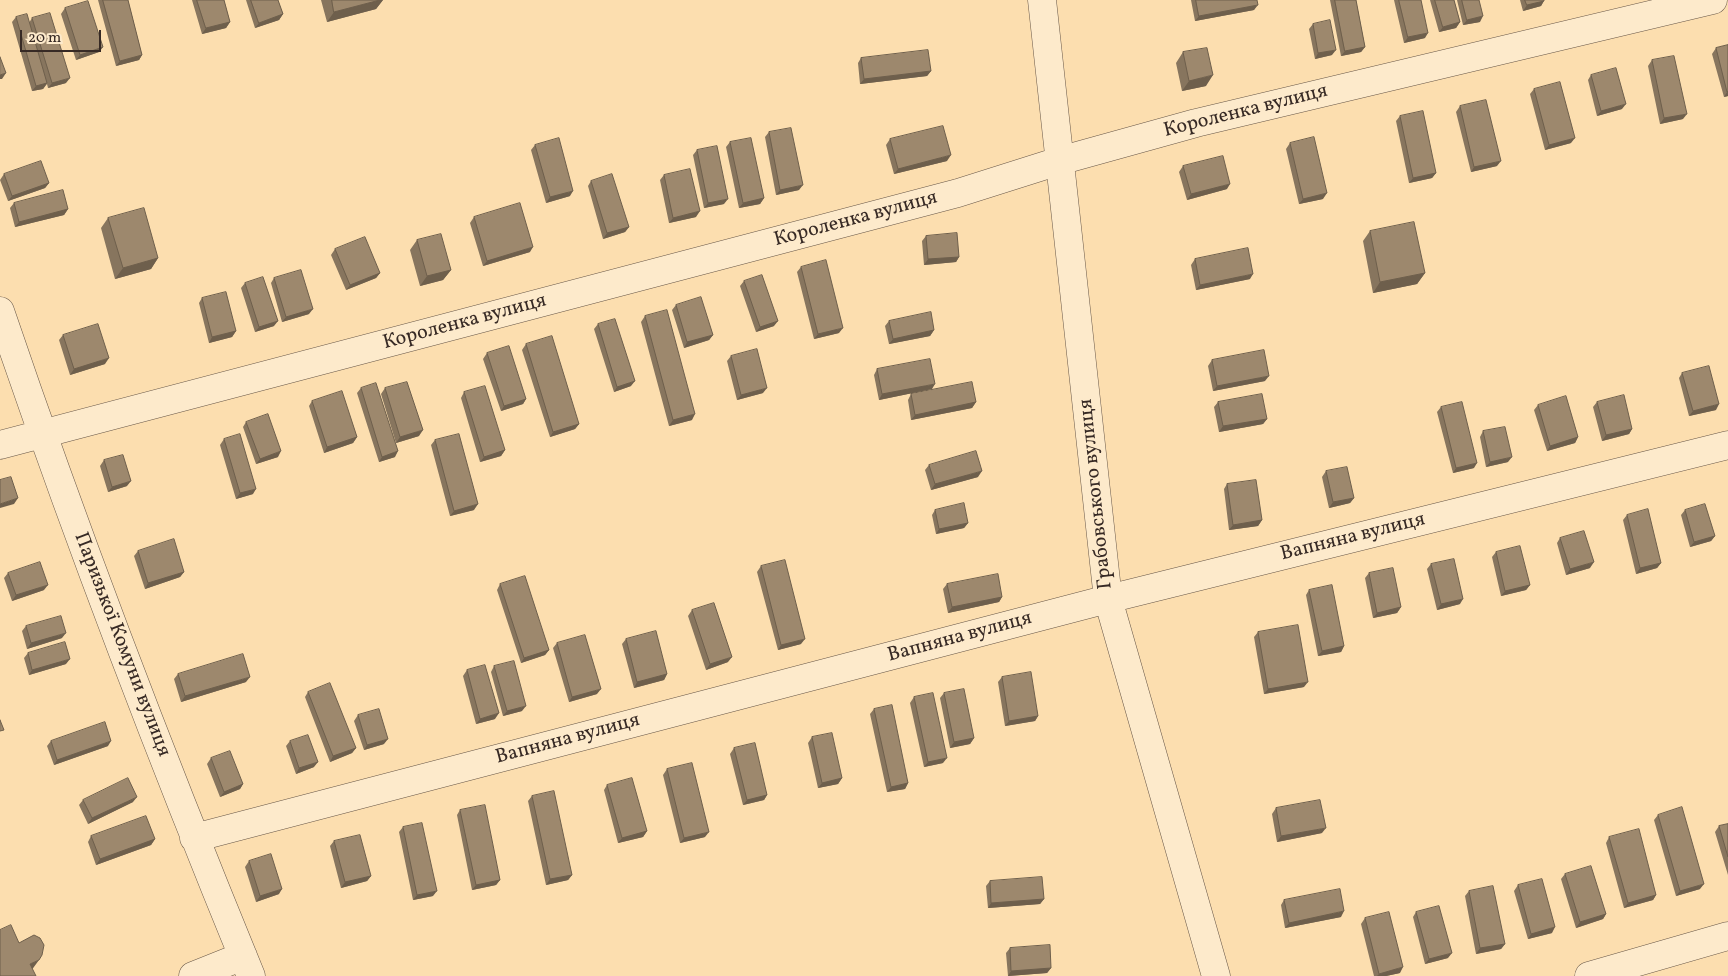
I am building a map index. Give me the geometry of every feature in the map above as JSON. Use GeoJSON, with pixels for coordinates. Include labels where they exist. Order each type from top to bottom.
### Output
{"type":"FeatureCollection","features":[{"type":"Feature","properties":{"kind":"street","name":"Грабовського вулиця"},"geometry":{"type":"LineString","coordinates":[[1042,0],[1108,599],[1216,976]]}},
{"type":"Feature","properties":{"kind":"street","name":"Короленка вулиця"},"geometry":{"type":"LineString","coordinates":[[0,445],[958,193],[1059,161],[1196,123],[1713,0]]}},
{"type":"Feature","properties":{"kind":"street","name":"Паризької Комуни вулиця"},"geometry":{"type":"LineString","coordinates":[[0,311],[42,434],[194,838],[247,966]]}},
{"type":"Feature","properties":{"kind":"street","name":"Вапняна вулиця"},"geometry":{"type":"LineString","coordinates":[[194,838],[1108,599],[1728,445]]}},
{"type":"Feature","properties":{"kind":"street"},"geometry":{"type":"LineString","coordinates":[[1589,976],[1728,936]]}},
{"type":"Feature","properties":{"kind":"street"},"geometry":{"type":"LineString","coordinates":[[193,976],[247,966]]}},
{"type":"Feature","properties":{"kind":"building"},"geometry":{"type":"Polygon","coordinates":[[[103,0],[128,0],[142,55],[120,61],[103,0]]]}},
{"type":"Feature","properties":{"kind":"building"},"geometry":{"type":"Polygon","coordinates":[[[197,0],[224,0],[230,22],[206,28],[197,0]]]}},
{"type":"Feature","properties":{"kind":"building"},"geometry":{"type":"Polygon","coordinates":[[[251,0],[278,0],[283,14],[259,23],[251,0]]]}},
{"type":"Feature","properties":{"kind":"building"},"geometry":{"type":"Polygon","coordinates":[[[332,0],[380,0],[334,12],[332,0]]]}},
{"type":"Feature","properties":{"kind":"building"},"geometry":{"type":"Polygon","coordinates":[[[1196,0],[1257,0],[1258,5],[1199,16],[1196,0]]]}},
{"type":"Feature","properties":{"kind":"building"},"geometry":{"type":"Polygon","coordinates":[[[1335,0],[1356,0],[1365,47],[1345,51],[1335,0]]]}},
{"type":"Feature","properties":{"kind":"building"},"geometry":{"type":"Polygon","coordinates":[[[1399,0],[1421,0],[1428,33],[1408,37],[1399,0]]]}},
{"type":"Feature","properties":{"kind":"building"},"geometry":{"type":"Polygon","coordinates":[[[1435,0],[1454,0],[1460,22],[1443,27],[1435,0]]]}},
{"type":"Feature","properties":{"kind":"building"},"geometry":{"type":"Polygon","coordinates":[[[1462,0],[1479,0],[1483,16],[1467,20],[1462,0]]]}},
{"type":"Feature","properties":{"kind":"building"},"geometry":{"type":"Polygon","coordinates":[[[1525,0],[1544,0],[1544,1],[1527,5],[1525,0]]]}},
{"type":"Feature","properties":{"kind":"building"},"geometry":{"type":"Polygon","coordinates":[[[88,1],[103,47],[80,55],[65,8],[88,1]]]}},
{"type":"Feature","properties":{"kind":"building"},"geometry":{"type":"Polygon","coordinates":[[[50,13],[70,78],[52,83],[32,18],[50,13]]]}},
{"type":"Feature","properties":{"kind":"building"},"geometry":{"type":"Polygon","coordinates":[[[27,14],[47,83],[36,86],[16,17],[27,14]]]}},
{"type":"Feature","properties":{"kind":"building"},"geometry":{"type":"Polygon","coordinates":[[[1330,20],[1336,50],[1318,53],[1313,24],[1330,20]]]}},
{"type":"Feature","properties":{"kind":"building"},"geometry":{"type":"Polygon","coordinates":[[[1728,45],[1728,91],[1727,92],[1716,48],[1728,45]]]}},
{"type":"Feature","properties":{"kind":"building"},"geometry":{"type":"Polygon","coordinates":[[[1207,48],[1213,75],[1189,81],[1183,52],[1207,48]]]}},
{"type":"Feature","properties":{"kind":"building"},"geometry":{"type":"Polygon","coordinates":[[[928,50],[931,71],[864,79],[861,58],[928,50]]]}},
{"type":"Feature","properties":{"kind":"building"},"geometry":{"type":"Polygon","coordinates":[[[1674,56],[1687,114],[1664,118],[1652,60],[1674,56]]]}},
{"type":"Feature","properties":{"kind":"building"},"geometry":{"type":"Polygon","coordinates":[[[0,57],[6,73],[0,75],[0,57]]]}},
{"type":"Feature","properties":{"kind":"building"},"geometry":{"type":"Polygon","coordinates":[[[1616,68],[1626,104],[1601,111],[1591,75],[1616,68]]]}},
{"type":"Feature","properties":{"kind":"building"},"geometry":{"type":"Polygon","coordinates":[[[1560,82],[1575,138],[1549,145],[1534,89],[1560,82]]]}},
{"type":"Feature","properties":{"kind":"building"},"geometry":{"type":"Polygon","coordinates":[[[1486,100],[1501,161],[1474,167],[1460,106],[1486,100]]]}},
{"type":"Feature","properties":{"kind":"building"},"geometry":{"type":"Polygon","coordinates":[[[1423,111],[1436,173],[1413,178],[1400,116],[1423,111]]]}},
{"type":"Feature","properties":{"kind":"building"},"geometry":{"type":"Polygon","coordinates":[[[943,126],[951,155],[898,169],[890,139],[943,126]]]}},
{"type":"Feature","properties":{"kind":"building"},"geometry":{"type":"Polygon","coordinates":[[[791,128],[803,185],[780,190],[769,132],[791,128]]]}},
{"type":"Feature","properties":{"kind":"building"},"geometry":{"type":"Polygon","coordinates":[[[1314,137],[1327,193],[1303,199],[1290,143],[1314,137]]]}},
{"type":"Feature","properties":{"kind":"building"},"geometry":{"type":"Polygon","coordinates":[[[559,138],[573,191],[550,197],[535,145],[559,138]]]}},
{"type":"Feature","properties":{"kind":"building"},"geometry":{"type":"Polygon","coordinates":[[[751,138],[764,198],[743,203],[730,142],[751,138]]]}},
{"type":"Feature","properties":{"kind":"building"},"geometry":{"type":"Polygon","coordinates":[[[717,146],[728,199],[708,203],[697,150],[717,146]]]}},
{"type":"Feature","properties":{"kind":"building"},"geometry":{"type":"Polygon","coordinates":[[[1223,156],[1230,184],[1191,194],[1183,166],[1223,156]]]}},
{"type":"Feature","properties":{"kind":"building"},"geometry":{"type":"Polygon","coordinates":[[[41,161],[49,183],[12,196],[4,174],[41,161]]]}},
{"type":"Feature","properties":{"kind":"building"},"geometry":{"type":"Polygon","coordinates":[[[690,169],[700,211],[673,218],[664,175],[690,169]]]}},
{"type":"Feature","properties":{"kind":"building"},"geometry":{"type":"Polygon","coordinates":[[[612,174],[629,227],[607,233],[591,181],[612,174]]]}},
{"type":"Feature","properties":{"kind":"building"},"geometry":{"type":"Polygon","coordinates":[[[63,190],[68,209],[19,222],[14,203],[63,190]]]}},
{"type":"Feature","properties":{"kind":"building"},"geometry":{"type":"Polygon","coordinates":[[[520,203],[533,247],[487,261],[474,217],[520,203]]]}},
{"type":"Feature","properties":{"kind":"building"},"geometry":{"type":"Polygon","coordinates":[[[144,208],[158,258],[123,268],[108,218],[144,208]]]}},
{"type":"Feature","properties":{"kind":"building"},"geometry":{"type":"Polygon","coordinates":[[[1414,222],[1425,273],[1380,282],[1370,231],[1414,222]]]}},
{"type":"Feature","properties":{"kind":"building"},"geometry":{"type":"Polygon","coordinates":[[[957,233],[959,257],[928,259],[926,236],[957,233]]]}},
{"type":"Feature","properties":{"kind":"building"},"geometry":{"type":"Polygon","coordinates":[[[441,234],[451,270],[427,276],[417,240],[441,234]]]}},
{"type":"Feature","properties":{"kind":"building"},"geometry":{"type":"Polygon","coordinates":[[[365,237],[380,273],[350,285],[335,249],[365,237]]]}},
{"type":"Feature","properties":{"kind":"building"},"geometry":{"type":"Polygon","coordinates":[[[1248,248],[1253,274],[1200,285],[1195,259],[1248,248]]]}},
{"type":"Feature","properties":{"kind":"building"},"geometry":{"type":"Polygon","coordinates":[[[826,260],[843,328],[818,334],[801,267],[826,260]]]}},
{"type":"Feature","properties":{"kind":"building"},"geometry":{"type":"Polygon","coordinates":[[[301,270],[313,309],[286,317],[274,278],[301,270]]]}},
{"type":"Feature","properties":{"kind":"building"},"geometry":{"type":"Polygon","coordinates":[[[762,275],[778,321],[760,327],[744,281],[762,275]]]}},
{"type":"Feature","properties":{"kind":"building"},"geometry":{"type":"Polygon","coordinates":[[[263,277],[278,321],[259,327],[245,283],[263,277]]]}},
{"type":"Feature","properties":{"kind":"building"},"geometry":{"type":"Polygon","coordinates":[[[226,292],[236,331],[212,337],[202,298],[226,292]]]}},
{"type":"Feature","properties":{"kind":"building"},"geometry":{"type":"Polygon","coordinates":[[[701,297],[713,335],[687,342],[676,305],[701,297]]]}},
{"type":"Feature","properties":{"kind":"building"},"geometry":{"type":"Polygon","coordinates":[[[667,310],[695,414],[673,420],[645,316],[667,310]]]}},
{"type":"Feature","properties":{"kind":"building"},"geometry":{"type":"Polygon","coordinates":[[[931,312],[934,330],[893,339],[889,321],[931,312]]]}},
{"type":"Feature","properties":{"kind":"building"},"geometry":{"type":"Polygon","coordinates":[[[615,319],[635,381],[617,387],[598,324],[615,319]]]}},
{"type":"Feature","properties":{"kind":"building"},"geometry":{"type":"Polygon","coordinates":[[[98,324],[109,358],[74,369],[63,335],[98,324]]]}},
{"type":"Feature","properties":{"kind":"building"},"geometry":{"type":"Polygon","coordinates":[[[552,336],[579,424],[553,432],[526,344],[552,336]]]}},
{"type":"Feature","properties":{"kind":"building"},"geometry":{"type":"Polygon","coordinates":[[[509,346],[526,399],[504,406],[487,353],[509,346]]]}},
{"type":"Feature","properties":{"kind":"building"},"geometry":{"type":"Polygon","coordinates":[[[757,349],[767,388],[741,395],[731,356],[757,349]]]}},
{"type":"Feature","properties":{"kind":"building"},"geometry":{"type":"Polygon","coordinates":[[[1264,350],[1269,376],[1217,386],[1212,360],[1264,350]]]}},
{"type":"Feature","properties":{"kind":"building"},"geometry":{"type":"Polygon","coordinates":[[[930,359],[935,384],[882,394],[877,369],[930,359]]]}},
{"type":"Feature","properties":{"kind":"building"},"geometry":{"type":"Polygon","coordinates":[[[1709,366],[1719,404],[1693,411],[1682,373],[1709,366]]]}},
{"type":"Feature","properties":{"kind":"building"},"geometry":{"type":"Polygon","coordinates":[[[407,382],[423,430],[400,437],[385,388],[407,382]]]}},
{"type":"Feature","properties":{"kind":"building"},"geometry":{"type":"Polygon","coordinates":[[[972,382],[976,402],[915,415],[911,394],[972,382]]]}},
{"type":"Feature","properties":{"kind":"building"},"geometry":{"type":"Polygon","coordinates":[[[376,383],[398,451],[382,457],[361,388],[376,383]]]}},
{"type":"Feature","properties":{"kind":"building"},"geometry":{"type":"Polygon","coordinates":[[[485,386],[505,450],[484,457],[464,392],[485,386]]]}},
{"type":"Feature","properties":{"kind":"building"},"geometry":{"type":"Polygon","coordinates":[[[342,391],[357,437],[327,447],[312,401],[342,391]]]}},
{"type":"Feature","properties":{"kind":"building"},"geometry":{"type":"Polygon","coordinates":[[[1262,394],[1267,419],[1223,426],[1218,402],[1262,394]]]}},
{"type":"Feature","properties":{"kind":"building"},"geometry":{"type":"Polygon","coordinates":[[[1624,395],[1632,429],[1606,435],[1597,402],[1624,395]]]}},
{"type":"Feature","properties":{"kind":"building"},"geometry":{"type":"Polygon","coordinates":[[[1566,396],[1578,437],[1550,446],[1538,405],[1566,396]]]}},
{"type":"Feature","properties":{"kind":"building"},"geometry":{"type":"Polygon","coordinates":[[[1462,402],[1477,463],[1456,468],[1441,407],[1462,402]]]}},
{"type":"Feature","properties":{"kind":"building"},"geometry":{"type":"Polygon","coordinates":[[[268,414],[281,451],[260,459],[246,422],[268,414]]]}},
{"type":"Feature","properties":{"kind":"building"},"geometry":{"type":"Polygon","coordinates":[[[1505,427],[1512,457],[1490,462],[1483,431],[1505,427]]]}},
{"type":"Feature","properties":{"kind":"building"},"geometry":{"type":"Polygon","coordinates":[[[240,434],[256,489],[240,493],[224,439],[240,434]]]}},
{"type":"Feature","properties":{"kind":"building"},"geometry":{"type":"Polygon","coordinates":[[[459,434],[478,504],[454,511],[435,440],[459,434]]]}},
{"type":"Feature","properties":{"kind":"building"},"geometry":{"type":"Polygon","coordinates":[[[976,451],[982,471],[935,484],[929,465],[976,451]]]}},
{"type":"Feature","properties":{"kind":"building"},"geometry":{"type":"Polygon","coordinates":[[[123,455],[131,481],[112,487],[104,460],[123,455]]]}},
{"type":"Feature","properties":{"kind":"building"},"geometry":{"type":"Polygon","coordinates":[[[1347,467],[1354,498],[1333,502],[1326,471],[1347,467]]]}},
{"type":"Feature","properties":{"kind":"building"},"geometry":{"type":"Polygon","coordinates":[[[11,477],[18,498],[0,504],[0,480],[11,477]]]}},
{"type":"Feature","properties":{"kind":"building"},"geometry":{"type":"Polygon","coordinates":[[[1256,480],[1262,520],[1233,525],[1227,484],[1256,480]]]}},
{"type":"Feature","properties":{"kind":"building"},"geometry":{"type":"Polygon","coordinates":[[[964,503],[968,523],[939,529],[935,510],[964,503]]]}},
{"type":"Feature","properties":{"kind":"building"},"geometry":{"type":"Polygon","coordinates":[[[1705,504],[1715,536],[1694,542],[1685,510],[1705,504]]]}},
{"type":"Feature","properties":{"kind":"building"},"geometry":{"type":"Polygon","coordinates":[[[1648,509],[1661,563],[1640,568],[1627,515],[1648,509]]]}},
{"type":"Feature","properties":{"kind":"building"},"geometry":{"type":"Polygon","coordinates":[[[1584,531],[1594,562],[1570,569],[1560,538],[1584,531]]]}},
{"type":"Feature","properties":{"kind":"building"},"geometry":{"type":"Polygon","coordinates":[[[174,539],[184,572],[148,583],[138,551],[174,539]]]}},
{"type":"Feature","properties":{"kind":"building"},"geometry":{"type":"Polygon","coordinates":[[[1520,546],[1530,585],[1505,591],[1496,552],[1520,546]]]}},
{"type":"Feature","properties":{"kind":"building"},"geometry":{"type":"Polygon","coordinates":[[[1454,559],[1463,599],[1441,604],[1431,564],[1454,559]]]}},
{"type":"Feature","properties":{"kind":"building"},"geometry":{"type":"Polygon","coordinates":[[[785,560],[805,639],[781,645],[761,566],[785,560]]]}},
{"type":"Feature","properties":{"kind":"building"},"geometry":{"type":"Polygon","coordinates":[[[40,562],[48,585],[16,595],[8,573],[40,562]]]}},
{"type":"Feature","properties":{"kind":"building"},"geometry":{"type":"Polygon","coordinates":[[[1393,568],[1401,607],[1377,613],[1369,573],[1393,568]]]}},
{"type":"Feature","properties":{"kind":"building"},"geometry":{"type":"Polygon","coordinates":[[[998,574],[1002,597],[952,607],[947,584],[998,574]]]}},
{"type":"Feature","properties":{"kind":"building"},"geometry":{"type":"Polygon","coordinates":[[[525,576],[549,650],[524,658],[500,584],[525,576]]]}},
{"type":"Feature","properties":{"kind":"building"},"geometry":{"type":"Polygon","coordinates":[[[1332,585],[1344,646],[1322,651],[1309,590],[1332,585]]]}},
{"type":"Feature","properties":{"kind":"building"},"geometry":{"type":"Polygon","coordinates":[[[714,603],[732,657],[710,664],[692,610],[714,603]]]}},
{"type":"Feature","properties":{"kind":"building"},"geometry":{"type":"Polygon","coordinates":[[[61,616],[66,633],[31,643],[26,626],[61,616]]]}},
{"type":"Feature","properties":{"kind":"building"},"geometry":{"type":"Polygon","coordinates":[[[1298,625],[1308,682],[1268,689],[1258,632],[1298,625]]]}},
{"type":"Feature","properties":{"kind":"building"},"geometry":{"type":"Polygon","coordinates":[[[656,631],[667,674],[637,682],[626,639],[656,631]]]}},
{"type":"Feature","properties":{"kind":"building"},"geometry":{"type":"Polygon","coordinates":[[[585,635],[601,689],[572,697],[557,643],[585,635]]]}},
{"type":"Feature","properties":{"kind":"building"},"geometry":{"type":"Polygon","coordinates":[[[65,642],[70,659],[32,670],[28,653],[65,642]]]}},
{"type":"Feature","properties":{"kind":"building"},"geometry":{"type":"Polygon","coordinates":[[[243,654],[250,677],[185,696],[178,674],[243,654]]]}},
{"type":"Feature","properties":{"kind":"building"},"geometry":{"type":"Polygon","coordinates":[[[514,661],[526,706],[507,711],[494,666],[514,661]]]}},
{"type":"Feature","properties":{"kind":"building"},"geometry":{"type":"Polygon","coordinates":[[[485,665],[499,713],[480,719],[467,670],[485,665]]]}},
{"type":"Feature","properties":{"kind":"building"},"geometry":{"type":"Polygon","coordinates":[[[1031,672],[1038,716],[1009,721],[1002,677],[1031,672]]]}},
{"type":"Feature","properties":{"kind":"building"},"geometry":{"type":"Polygon","coordinates":[[[330,683],[356,748],[333,756],[308,692],[330,683]]]}},
{"type":"Feature","properties":{"kind":"building"},"geometry":{"type":"Polygon","coordinates":[[[964,689],[974,738],[954,742],[944,693],[964,689]]]}},
{"type":"Feature","properties":{"kind":"building"},"geometry":{"type":"Polygon","coordinates":[[[933,693],[947,758],[928,762],[914,697],[933,693]]]}},
{"type":"Feature","properties":{"kind":"building"},"geometry":{"type":"Polygon","coordinates":[[[892,705],[908,783],[891,787],[874,709],[892,705]]]}},
{"type":"Feature","properties":{"kind":"building"},"geometry":{"type":"Polygon","coordinates":[[[379,709],[388,739],[367,745],[358,715],[379,709]]]}},
{"type":"Feature","properties":{"kind":"building"},"geometry":{"type":"Polygon","coordinates":[[[0,720],[4,730],[0,731],[0,720]]]}},
{"type":"Feature","properties":{"kind":"building"},"geometry":{"type":"Polygon","coordinates":[[[105,722],[111,741],[57,760],[51,741],[105,722]]]}},
{"type":"Feature","properties":{"kind":"building"},"geometry":{"type":"Polygon","coordinates":[[[832,733],[842,778],[822,783],[812,737],[832,733]]]}},
{"type":"Feature","properties":{"kind":"building"},"geometry":{"type":"Polygon","coordinates":[[[308,735],[318,762],[299,768],[290,741],[308,735]]]}},
{"type":"Feature","properties":{"kind":"building"},"geometry":{"type":"Polygon","coordinates":[[[755,743],[767,795],[747,800],[734,748],[755,743]]]}},
{"type":"Feature","properties":{"kind":"building"},"geometry":{"type":"Polygon","coordinates":[[[230,751],[243,784],[224,792],[211,758],[230,751]]]}},
{"type":"Feature","properties":{"kind":"building"},"geometry":{"type":"Polygon","coordinates":[[[692,763],[709,832],[684,838],[667,769],[692,763]]]}},
{"type":"Feature","properties":{"kind":"building"},"geometry":{"type":"Polygon","coordinates":[[[128,778],[137,797],[92,818],[83,800],[128,778]]]}},
{"type":"Feature","properties":{"kind":"building"},"geometry":{"type":"Polygon","coordinates":[[[632,778],[647,831],[622,838],[607,785],[632,778]]]}},
{"type":"Feature","properties":{"kind":"building"},"geometry":{"type":"Polygon","coordinates":[[[554,791],[572,875],[550,879],[532,796],[554,791]]]}},
{"type":"Feature","properties":{"kind":"building"},"geometry":{"type":"Polygon","coordinates":[[[1320,800],[1326,828],[1281,836],[1276,808],[1320,800]]]}},
{"type":"Feature","properties":{"kind":"building"},"geometry":{"type":"Polygon","coordinates":[[[485,805],[500,880],[476,885],[460,810],[485,805]]]}},
{"type":"Feature","properties":{"kind":"building"},"geometry":{"type":"Polygon","coordinates":[[[1682,807],[1704,884],[1680,891],[1658,815],[1682,807]]]}},
{"type":"Feature","properties":{"kind":"building"},"geometry":{"type":"Polygon","coordinates":[[[146,816],[155,839],[100,859],[91,836],[146,816]]]}},
{"type":"Feature","properties":{"kind":"building"},"geometry":{"type":"Polygon","coordinates":[[[422,823],[437,891],[417,895],[403,827],[422,823]]]}},
{"type":"Feature","properties":{"kind":"building"},"geometry":{"type":"Polygon","coordinates":[[[1728,824],[1728,857],[1719,826],[1728,824]]]}},
{"type":"Feature","properties":{"kind":"building"},"geometry":{"type":"Polygon","coordinates":[[[1639,829],[1656,895],[1628,903],[1609,837],[1639,829]]]}},
{"type":"Feature","properties":{"kind":"building"},"geometry":{"type":"Polygon","coordinates":[[[360,835],[371,876],[345,882],[334,841],[360,835]]]}},
{"type":"Feature","properties":{"kind":"building"},"geometry":{"type":"Polygon","coordinates":[[[271,854],[282,889],[260,896],[249,861],[271,854]]]}},
{"type":"Feature","properties":{"kind":"building"},"geometry":{"type":"Polygon","coordinates":[[[1591,866],[1606,914],[1580,922],[1565,874],[1591,866]]]}},
{"type":"Feature","properties":{"kind":"building"},"geometry":{"type":"Polygon","coordinates":[[[1042,877],[1044,899],[991,903],[990,881],[1042,877]]]}},
{"type":"Feature","properties":{"kind":"building"},"geometry":{"type":"Polygon","coordinates":[[[1542,879],[1555,927],[1531,934],[1518,885],[1542,879]]]}},
{"type":"Feature","properties":{"kind":"building"},"geometry":{"type":"Polygon","coordinates":[[[1493,886],[1505,944],[1480,948],[1469,891],[1493,886]]]}},
{"type":"Feature","properties":{"kind":"building"},"geometry":{"type":"Polygon","coordinates":[[[1340,889],[1344,911],[1289,923],[1284,900],[1340,889]]]}},
{"type":"Feature","properties":{"kind":"building"},"geometry":{"type":"Polygon","coordinates":[[[1439,906],[1452,953],[1429,959],[1416,912],[1439,906]]]}},
{"type":"Feature","properties":{"kind":"building"},"geometry":{"type":"Polygon","coordinates":[[[1389,912],[1403,967],[1379,974],[1365,918],[1389,912]]]}},
{"type":"Feature","properties":{"kind":"building"},"geometry":{"type":"Polygon","coordinates":[[[11,925],[19,943],[34,935],[40,938],[44,945],[39,960],[30,964],[36,976],[0,976],[0,930],[11,925]]]}},
{"type":"Feature","properties":{"kind":"building"},"geometry":{"type":"Polygon","coordinates":[[[1050,945],[1051,968],[1011,971],[1010,948],[1050,945]]]}}]}
